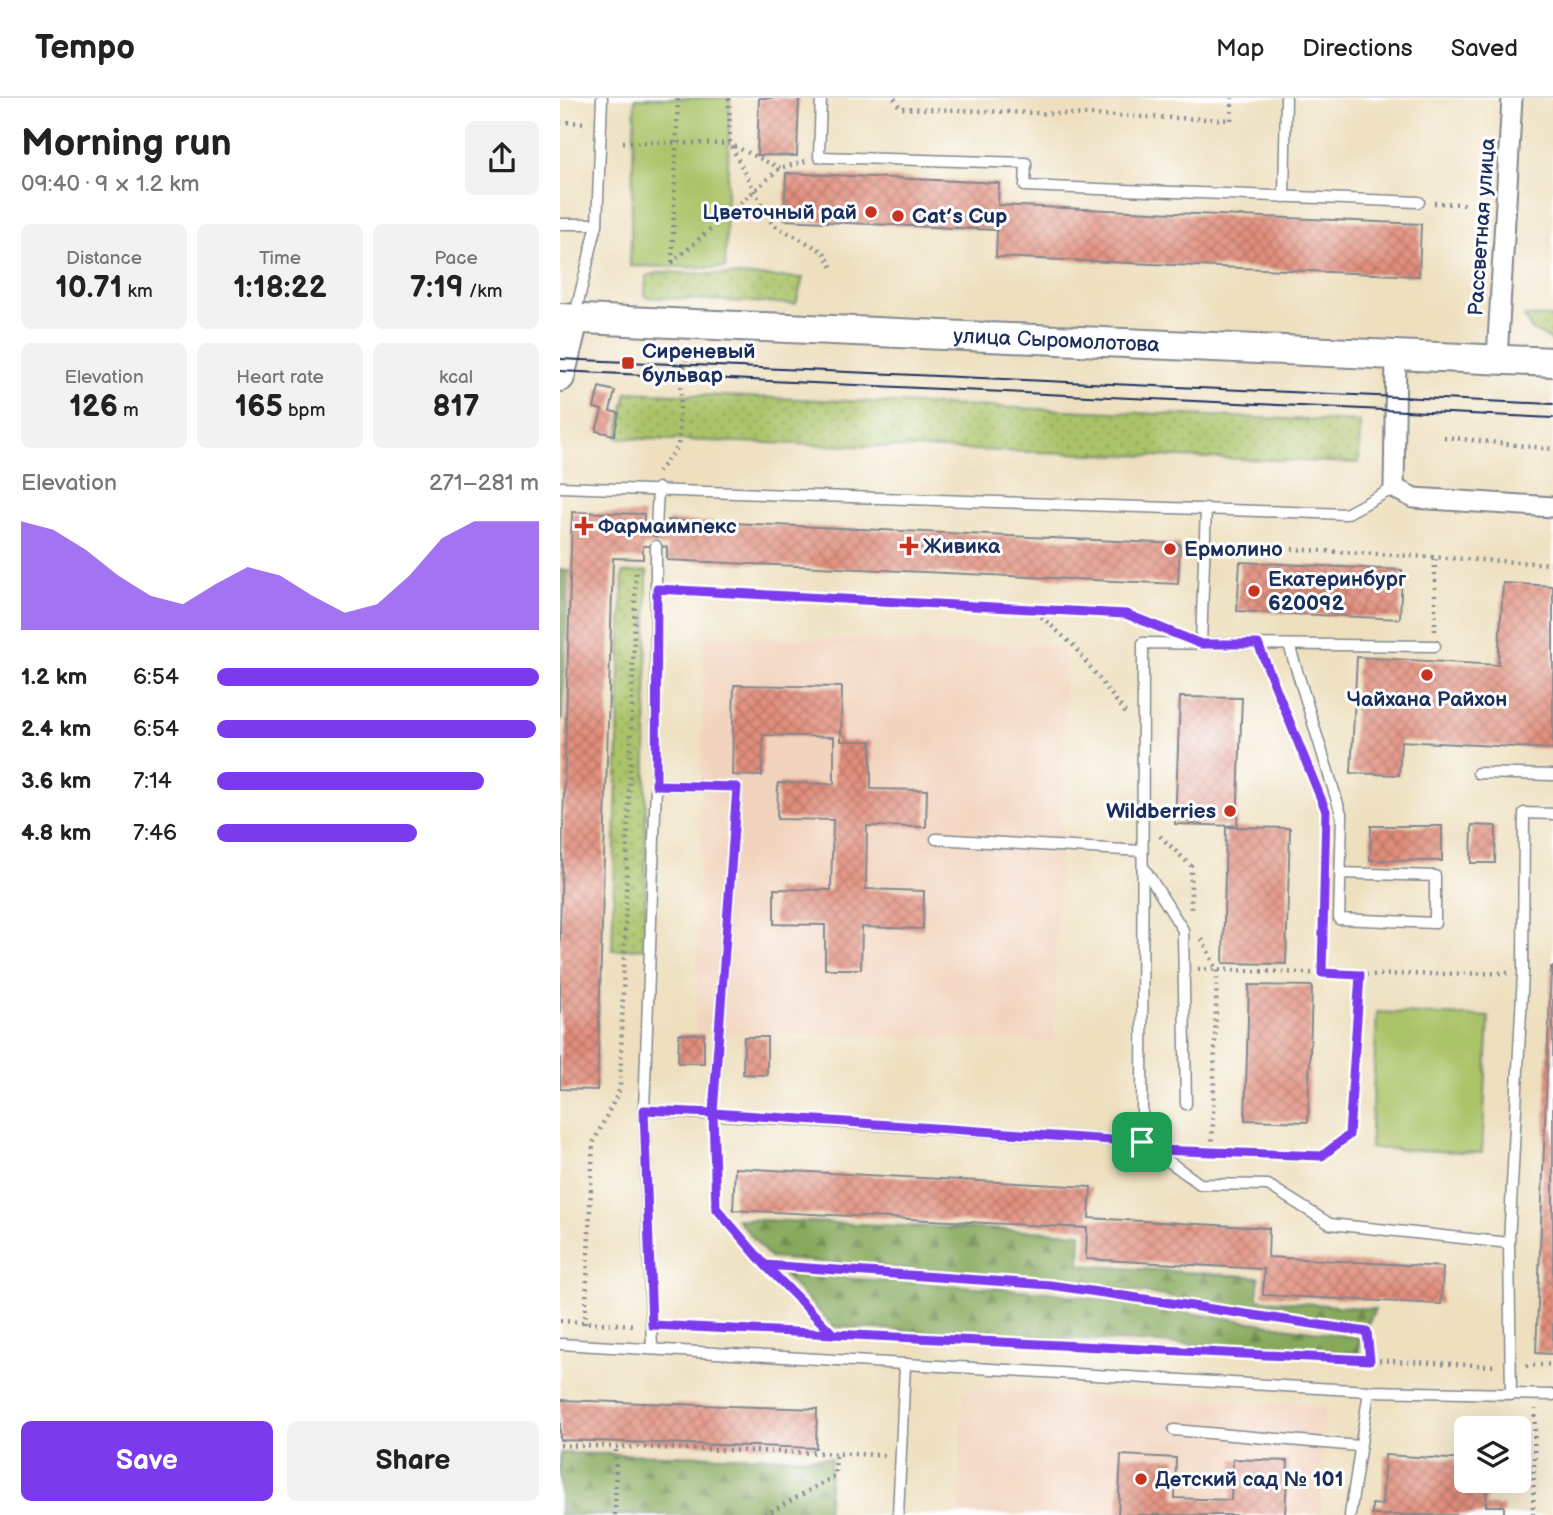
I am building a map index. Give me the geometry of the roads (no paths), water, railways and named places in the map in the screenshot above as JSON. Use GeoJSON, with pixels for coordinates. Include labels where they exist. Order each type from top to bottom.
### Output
{"type":"FeatureCollection","features":[{"type":"Feature","properties":{"kind":"street","name":"Рассветная улица"},"geometry":{"type":"LineString","coordinates":[[1497,359],[1513,98]]}},
{"type":"Feature","properties":{"kind":"street","name":"улица Сыромолотова"},"geometry":{"type":"LineString","coordinates":[[567,318],[1553,362]]}},
{"type":"Feature","properties":{"kind":"street"},"geometry":{"type":"LineString","coordinates":[[560,377],[567,318]]}},
{"type":"Feature","properties":{"kind":"street"},"geometry":{"type":"LineString","coordinates":[[1396,355],[1394,488],[1414,498],[1553,507]]}},
{"type":"Feature","properties":{"kind":"lane"},"geometry":{"type":"LineString","coordinates":[[567,318],[597,224],[602,98]]}},
{"type":"Feature","properties":{"kind":"lane"},"geometry":{"type":"LineString","coordinates":[[821,98],[819,157],[1026,163],[1025,186],[1419,202]]}},
{"type":"Feature","properties":{"kind":"lane"},"geometry":{"type":"LineString","coordinates":[[1284,197],[1286,98]]}},
{"type":"Feature","properties":{"kind":"lane"},"geometry":{"type":"LineString","coordinates":[[560,224],[597,224]]}},
{"type":"Feature","properties":{"kind":"lane"},"geometry":{"type":"LineString","coordinates":[[560,487],[658,488],[1346,514],[1394,488]]}},
{"type":"Feature","properties":{"kind":"lane"},"geometry":{"type":"LineString","coordinates":[[656,531],[658,488]]}},
{"type":"Feature","properties":{"kind":"lane"},"geometry":{"type":"LineString","coordinates":[[1201,644],[1206,508]]}},
{"type":"Feature","properties":{"kind":"lane"},"geometry":{"type":"LineString","coordinates":[[652,1349],[644,1110],[656,785],[656,547]]}},
{"type":"Feature","properties":{"kind":"lane"},"geometry":{"type":"LineString","coordinates":[[1142,1142],[1143,643],[1435,646]]}},
{"type":"Feature","properties":{"kind":"lane"},"geometry":{"type":"LineString","coordinates":[[1289,645],[1342,817],[1340,873],[1339,919],[1436,923],[1436,876],[1340,873]]}},
{"type":"Feature","properties":{"kind":"lane"},"geometry":{"type":"LineString","coordinates":[[1478,773],[1553,775]]}},
{"type":"Feature","properties":{"kind":"lane"},"geometry":{"type":"LineString","coordinates":[[656,785],[737,787],[713,1113]]}},
{"type":"Feature","properties":{"kind":"lane"},"geometry":{"type":"LineString","coordinates":[[1511,1395],[1509,1243],[1523,973],[1524,813],[1553,814]]}},
{"type":"Feature","properties":{"kind":"lane"},"geometry":{"type":"LineString","coordinates":[[936,839],[1142,851]]}},
{"type":"Feature","properties":{"kind":"lane"},"geometry":{"type":"LineString","coordinates":[[1142,865],[1183,930],[1186,1104]]}},
{"type":"Feature","properties":{"kind":"lane"},"geometry":{"type":"LineString","coordinates":[[644,1110],[1142,1142],[1157,1150],[1200,1184],[1268,1185],[1330,1224],[1509,1243]]}},
{"type":"Feature","properties":{"kind":"lane"},"geometry":{"type":"LineString","coordinates":[[560,1344],[1369,1391],[1553,1395]]}},
{"type":"Feature","properties":{"kind":"lane"},"geometry":{"type":"LineString","coordinates":[[898,1515],[905,1364]]}},
{"type":"Feature","properties":{"kind":"lane"},"geometry":{"type":"LineString","coordinates":[[1350,1515],[1369,1391]]}},
{"type":"Feature","properties":{"kind":"lane"},"geometry":{"type":"LineString","coordinates":[[1174,1430],[1359,1446]]}},
{"type":"Feature","properties":{"kind":"tram line"},"geometry":{"type":"LineString","coordinates":[[560,359],[1553,404]]}},
{"type":"Feature","properties":{"kind":"tram line"},"geometry":{"type":"LineString","coordinates":[[560,371],[1553,418]]}},
{"type":"Feature","properties":{"kind":"place","name":"Цветочный рай"},"geometry":{"type":"Point","coordinates":[871,212]}},
{"type":"Feature","properties":{"kind":"place","name":"Cat’s Cup"},"geometry":{"type":"Point","coordinates":[898,216]}},
{"type":"Feature","properties":{"kind":"place","name":"Сиреневый бульвар"},"geometry":{"type":"Point","coordinates":[628,363]}},
{"type":"Feature","properties":{"kind":"place","name":"Фармаимпекс"},"geometry":{"type":"Point","coordinates":[584,526]}},
{"type":"Feature","properties":{"kind":"place","name":"Живика"},"geometry":{"type":"Point","coordinates":[909,546]}},
{"type":"Feature","properties":{"kind":"place","name":"Ермолино"},"geometry":{"type":"Point","coordinates":[1170,549]}},
{"type":"Feature","properties":{"kind":"place","name":"Екатеринбург 620092"},"geometry":{"type":"Point","coordinates":[1254,591]}},
{"type":"Feature","properties":{"kind":"place","name":"Чайхана Райхон"},"geometry":{"type":"Point","coordinates":[1427,675]}},
{"type":"Feature","properties":{"kind":"place","name":"Wildberries"},"geometry":{"type":"Point","coordinates":[1230,811]}},
{"type":"Feature","properties":{"kind":"place","name":"Детский сад № 101"},"geometry":{"type":"Point","coordinates":[1141,1479]}}]}
